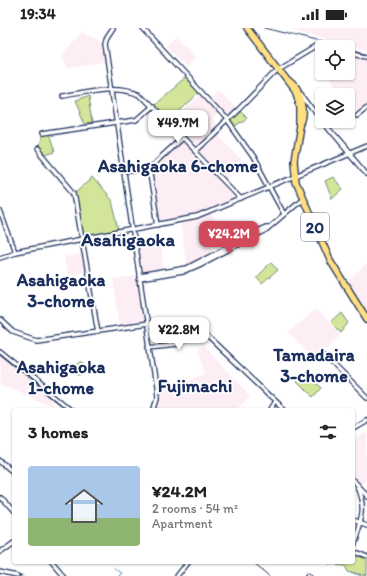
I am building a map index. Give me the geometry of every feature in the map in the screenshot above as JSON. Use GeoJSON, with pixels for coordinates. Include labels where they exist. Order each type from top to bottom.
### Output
{"type":"FeatureCollection","features":[{"type":"Feature","properties":{"kind":"highway","name":"20"},"geometry":{"type":"LineString","coordinates":[[247,28],[291,82],[296,92],[301,105],[300,126],[294,161],[295,177],[331,262],[367,319]]}},
{"type":"Feature","properties":{"kind":"street"},"geometry":{"type":"LineString","coordinates":[[113,28],[107,37],[105,44],[156,397],[154,408]]}},
{"type":"Feature","properties":{"kind":"street"},"geometry":{"type":"LineString","coordinates":[[142,28],[228,120],[253,156],[284,214]]}},
{"type":"Feature","properties":{"kind":"street"},"geometry":{"type":"LineString","coordinates":[[195,151],[279,68],[315,47]]}},
{"type":"Feature","properties":{"kind":"street"},"geometry":{"type":"LineString","coordinates":[[355,53],[367,56]]}},
{"type":"Feature","properties":{"kind":"street"},"geometry":{"type":"LineString","coordinates":[[291,82],[315,113]]}},
{"type":"Feature","properties":{"kind":"street"},"geometry":{"type":"LineString","coordinates":[[62,96],[123,88],[144,96],[241,199]]}},
{"type":"Feature","properties":{"kind":"street"},"geometry":{"type":"LineString","coordinates":[[301,105],[312,110]]}},
{"type":"Feature","properties":{"kind":"street"},"geometry":{"type":"LineString","coordinates":[[42,134],[136,120],[152,106]]}},
{"type":"Feature","properties":{"kind":"street"},"geometry":{"type":"LineString","coordinates":[[357,115],[367,107]]}},
{"type":"Feature","properties":{"kind":"street"},"geometry":{"type":"LineString","coordinates":[[328,128],[367,174]]}},
{"type":"Feature","properties":{"kind":"street"},"geometry":{"type":"LineString","coordinates":[[124,172],[149,168],[182,138]]}},
{"type":"Feature","properties":{"kind":"street"},"geometry":{"type":"LineString","coordinates":[[0,257],[15,252],[197,217],[367,146]]}},
{"type":"Feature","properties":{"kind":"street"},"geometry":{"type":"LineString","coordinates":[[37,149],[74,193],[98,332]]}},
{"type":"Feature","properties":{"kind":"street"},"geometry":{"type":"LineString","coordinates":[[149,168],[158,225]]}},
{"type":"Feature","properties":{"kind":"street"},"geometry":{"type":"LineString","coordinates":[[139,277],[188,271],[266,230],[303,198]]}},
{"type":"Feature","properties":{"kind":"street"},"geometry":{"type":"LineString","coordinates":[[0,211],[15,252]]}},
{"type":"Feature","properties":{"kind":"street"},"geometry":{"type":"LineString","coordinates":[[0,320],[13,332],[24,338],[36,340],[176,321],[200,330],[282,408]]}},
{"type":"Feature","properties":{"kind":"street"},"geometry":{"type":"LineString","coordinates":[[149,347],[176,344],[200,330]]}},
{"type":"Feature","properties":{"kind":"street"},"geometry":{"type":"LineString","coordinates":[[0,352],[70,408]]}},
{"type":"Feature","properties":{"kind":"street"},"geometry":{"type":"LineString","coordinates":[[322,353],[367,398]]}},
{"type":"Feature","properties":{"kind":"street"},"geometry":{"type":"LineString","coordinates":[[271,408],[275,402]]}},
{"type":"Feature","properties":{"kind":"street"},"geometry":{"type":"LineString","coordinates":[[355,427],[367,420]]}},
{"type":"Feature","properties":{"kind":"street"},"geometry":{"type":"LineString","coordinates":[[0,461],[12,471]]}},
{"type":"Feature","properties":{"kind":"street"},"geometry":{"type":"LineString","coordinates":[[355,484],[364,494],[364,510],[355,537]]}},
{"type":"Feature","properties":{"kind":"street"},"geometry":{"type":"LineString","coordinates":[[0,497],[12,511]]}},
{"type":"Feature","properties":{"kind":"street"},"geometry":{"type":"LineString","coordinates":[[355,521],[367,525]]}},
{"type":"Feature","properties":{"kind":"street"},"geometry":{"type":"LineString","coordinates":[[0,551],[12,542]]}},
{"type":"Feature","properties":{"kind":"street"},"geometry":{"type":"LineString","coordinates":[[355,552],[367,557]]}},
{"type":"Feature","properties":{"kind":"street"},"geometry":{"type":"LineString","coordinates":[[54,564],[64,576]]}},
{"type":"Feature","properties":{"kind":"street"},"geometry":{"type":"LineString","coordinates":[[177,576],[186,564]]}},
{"type":"Feature","properties":{"kind":"street"},"geometry":{"type":"LineString","coordinates":[[0,572],[18,576]]}},
{"type":"Feature","properties":{"kind":"shaded area"},"geometry":{"type":"Polygon","coordinates":[[[291,28],[367,28],[367,50],[355,47],[355,40],[329,40],[294,31],[291,28]]]}},
{"type":"Feature","properties":{"kind":"shaded area"},"geometry":{"type":"Polygon","coordinates":[[[82,32],[100,41],[103,45],[105,62],[68,68],[62,56],[82,32]]]}},
{"type":"Feature","properties":{"kind":"shaded area"},"geometry":{"type":"Polygon","coordinates":[[[176,36],[196,57],[186,67],[166,46],[176,36]]]}},
{"type":"Feature","properties":{"kind":"shaded area"},"geometry":{"type":"Polygon","coordinates":[[[355,54],[367,57],[367,105],[357,113],[355,111],[355,88],[336,88],[330,80],[355,80],[355,54]]]}},
{"type":"Feature","properties":{"kind":"shaded area"},"geometry":{"type":"Polygon","coordinates":[[[218,89],[237,109],[229,117],[209,98],[218,89]]]}},
{"type":"Feature","properties":{"kind":"shaded area"},"geometry":{"type":"Polygon","coordinates":[[[201,94],[219,113],[212,120],[218,127],[195,148],[171,123],[201,94]]]}},
{"type":"Feature","properties":{"kind":"shaded area"},"geometry":{"type":"Polygon","coordinates":[[[216,133],[244,163],[225,181],[198,151],[216,133]]]}},
{"type":"Feature","properties":{"kind":"shaded area"},"geometry":{"type":"Polygon","coordinates":[[[182,140],[234,197],[234,199],[196,214],[158,222],[151,169],[182,140]]]}},
{"type":"Feature","properties":{"kind":"shaded area"},"geometry":{"type":"Polygon","coordinates":[[[211,214],[219,233],[214,235],[210,233],[213,253],[187,267],[180,222],[211,214]]]}},
{"type":"Feature","properties":{"kind":"shaded area"},"geometry":{"type":"Polygon","coordinates":[[[160,245],[164,271],[141,275],[137,249],[160,245]]]}},
{"type":"Feature","properties":{"kind":"shaded area"},"geometry":{"type":"Polygon","coordinates":[[[85,253],[88,271],[67,275],[64,257],[85,253]]]}},
{"type":"Feature","properties":{"kind":"shaded area"},"geometry":{"type":"Polygon","coordinates":[[[367,263],[367,314],[348,282],[367,263]]]}},
{"type":"Feature","properties":{"kind":"shaded area"},"geometry":{"type":"Polygon","coordinates":[[[137,276],[144,321],[142,323],[120,327],[113,279],[137,276]]]}},
{"type":"Feature","properties":{"kind":"shaded area"},"geometry":{"type":"Polygon","coordinates":[[[315,309],[341,334],[315,360],[288,333],[315,309]]]}},
{"type":"Feature","properties":{"kind":"shaded area"},"geometry":{"type":"Polygon","coordinates":[[[204,347],[250,396],[240,407],[157,408],[158,388],[166,389],[206,373],[197,350],[204,347]]]}},
{"type":"Feature","properties":{"kind":"shaded area"},"geometry":{"type":"Polygon","coordinates":[[[0,356],[55,401],[52,405],[0,383],[0,356]]]}},
{"type":"Feature","properties":{"kind":"shaded area"},"geometry":{"type":"Polygon","coordinates":[[[365,432],[367,434],[367,478],[360,486],[355,480],[355,441],[365,432]]]}},
{"type":"Feature","properties":{"kind":"green space"},"geometry":{"type":"Polygon","coordinates":[[[186,77],[200,92],[169,121],[153,105],[186,77]]]}},
{"type":"Feature","properties":{"kind":"green space"},"geometry":{"type":"Polygon","coordinates":[[[88,96],[92,123],[85,124],[75,101],[88,96]]]}},
{"type":"Feature","properties":{"kind":"green space"},"geometry":{"type":"Polygon","coordinates":[[[240,111],[247,118],[234,127],[229,120],[240,111]]]}},
{"type":"Feature","properties":{"kind":"green space"},"geometry":{"type":"Polygon","coordinates":[[[48,133],[54,152],[43,156],[37,149],[42,134],[48,133]]]}},
{"type":"Feature","properties":{"kind":"green space"},"geometry":{"type":"Polygon","coordinates":[[[333,177],[343,189],[332,199],[325,181],[333,177]]]}},
{"type":"Feature","properties":{"kind":"green space"},"geometry":{"type":"Polygon","coordinates":[[[92,178],[112,201],[119,230],[84,237],[75,193],[92,178]]]}},
{"type":"Feature","properties":{"kind":"green space"},"geometry":{"type":"Polygon","coordinates":[[[271,262],[278,270],[262,284],[256,277],[271,262]]]}},
{"type":"Feature","properties":{"kind":"green space"},"geometry":{"type":"Polygon","coordinates":[[[342,313],[349,323],[341,333],[331,323],[342,313]]]}},
{"type":"Feature","properties":{"kind":"green space"},"geometry":{"type":"Polygon","coordinates":[[[81,361],[91,372],[80,375],[68,372],[81,361]]]}},
{"type":"Feature","properties":{"kind":"green space"},"geometry":{"type":"Polygon","coordinates":[[[305,373],[321,388],[313,397],[297,381],[305,373]]]}},
{"type":"Feature","properties":{"kind":"green space"},"geometry":{"type":"Polygon","coordinates":[[[355,554],[361,557],[367,556],[367,576],[349,571],[346,565],[330,564],[355,564],[355,554]]]}},
{"type":"Feature","properties":{"kind":"waterway"},"geometry":{"type":"LineString","coordinates":[[114,569],[120,573],[117,576]]}},
{"type":"Feature","properties":{"kind":"waterway"},"geometry":{"type":"LineString","coordinates":[[1,570],[15,573]]}},
{"type":"Feature","properties":{"kind":"waterway"},"geometry":{"type":"LineString","coordinates":[[353,572],[362,576]]}},
{"type":"Feature","properties":{"kind":"waterway"},"geometry":{"type":"LineString","coordinates":[[18,574],[23,576]]}},
{"type":"Feature","properties":{"kind":"railway"},"geometry":{"type":"LineString","coordinates":[[264,28],[315,41]]}},
{"type":"Feature","properties":{"kind":"railway"},"geometry":{"type":"LineString","coordinates":[[355,51],[367,54]]}},
{"type":"Feature","properties":{"kind":"railway"},"geometry":{"type":"LineString","coordinates":[[0,354],[67,408]]}},
{"type":"Feature","properties":{"kind":"railway"},"geometry":{"type":"LineString","coordinates":[[255,564],[270,576]]}},
{"type":"Feature","properties":{"kind":"district","name":"Asahigaoka 6-chome"},"geometry":{"type":"Point","coordinates":[178,166]}},
{"type":"Feature","properties":{"kind":"district","name":"Asahigaoka"},"geometry":{"type":"Point","coordinates":[128,239]}},
{"type":"Feature","properties":{"kind":"district","name":"Asahigaoka 3-chome"},"geometry":{"type":"Point","coordinates":[61,290]}},
{"type":"Feature","properties":{"kind":"district","name":"Tamadaira 3-chome"},"geometry":{"type":"Point","coordinates":[314,365]}},
{"type":"Feature","properties":{"kind":"district","name":"Asahigaoka 1-chome"},"geometry":{"type":"Point","coordinates":[61,377]}},
{"type":"Feature","properties":{"kind":"district","name":"Fujimachi"},"geometry":{"type":"Point","coordinates":[195,386]}}]}
